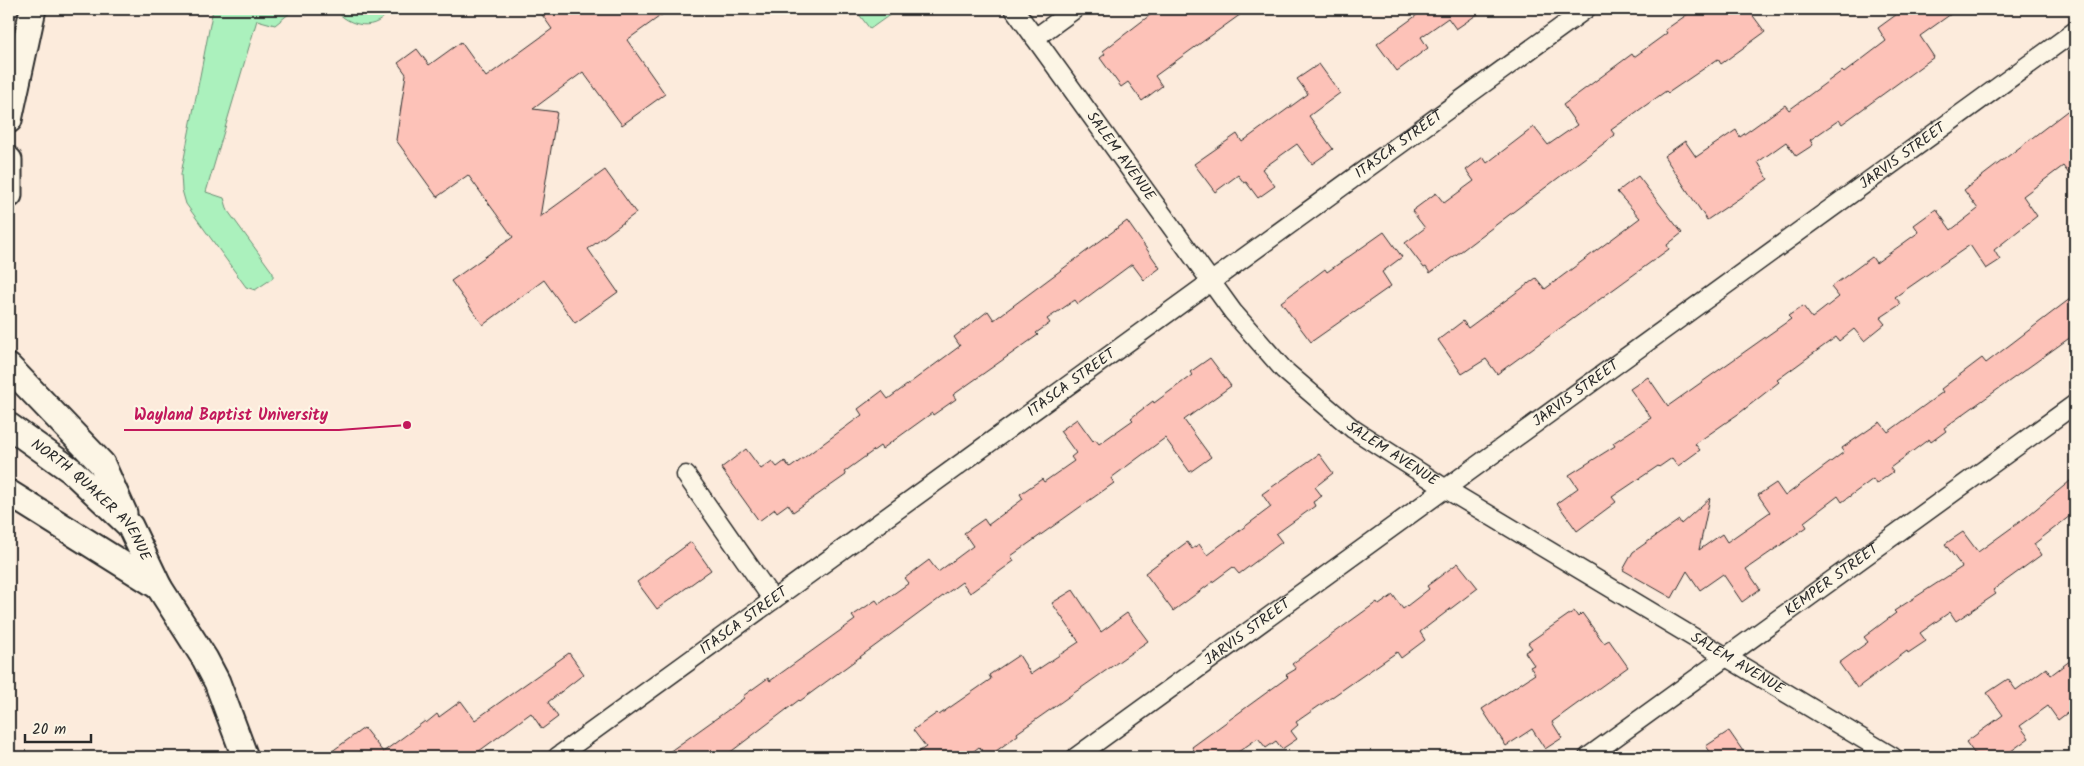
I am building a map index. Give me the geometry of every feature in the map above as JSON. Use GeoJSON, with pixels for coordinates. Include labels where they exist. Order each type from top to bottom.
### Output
{"type":"FeatureCollection","features":[{"type":"Feature","properties":{"kind":"main road"},"geometry":{"type":"LineString","coordinates":[[9,120],[32,9]]}},
{"type":"Feature","properties":{"kind":"main road"},"geometry":{"type":"LineString","coordinates":[[9,160],[9,195]]}},
{"type":"Feature","properties":{"kind":"main road"},"geometry":{"type":"LineString","coordinates":[[9,367],[102,464],[130,526]]}},
{"type":"Feature","properties":{"kind":"main road","name":"NORTH QUAKER AVENUE"},"geometry":{"type":"LineString","coordinates":[[9,426],[72,471],[130,526],[159,587],[190,632],[205,659],[245,757]]}},
{"type":"Feature","properties":{"kind":"main road","name":"NORTH QUAKER AVENUE"},"geometry":{"type":"LineString","coordinates":[[9,493],[159,587]]}},
{"type":"Feature","properties":{"kind":"main road"},"geometry":{"type":"LineString","coordinates":[[9,507],[40,514]]}},
{"type":"Feature","properties":{"kind":"street","name":"SALEM AVENUE"},"geometry":{"type":"LineString","coordinates":[[1014,9],[1233,312],[1284,370],[1353,429],[1446,489],[1893,757]]}},
{"type":"Feature","properties":{"kind":"street"},"geometry":{"type":"LineString","coordinates":[[1035,38],[1075,9]]}},
{"type":"Feature","properties":{"kind":"street","name":"ITASCA STREET"},"geometry":{"type":"LineString","coordinates":[[557,757],[1586,9]]}},
{"type":"Feature","properties":{"kind":"street","name":"JARVIS STREET"},"geometry":{"type":"LineString","coordinates":[[1076,757],[2075,31]]}},
{"type":"Feature","properties":{"kind":"street","name":"KEMPER STREET"},"geometry":{"type":"LineString","coordinates":[[1588,757],[2075,404]]}},
{"type":"Feature","properties":{"kind":"street"},"geometry":{"type":"LineString","coordinates":[[686,475],[773,600]]}},
{"type":"Feature","properties":{"kind":"green space"},"geometry":{"type":"Polygon","coordinates":[[[213,9],[295,9],[275,25],[257,20],[206,192],[224,198],[228,211],[273,273],[273,278],[255,290],[246,287],[186,204],[182,190],[181,174],[213,9]]]}},
{"type":"Feature","properties":{"kind":"green space"},"geometry":{"type":"Polygon","coordinates":[[[335,9],[389,9],[378,22],[363,25],[347,20],[335,9]]]}},
{"type":"Feature","properties":{"kind":"green space"},"geometry":{"type":"Polygon","coordinates":[[[855,9],[898,9],[870,29],[855,9]]]}},
{"type":"Feature","properties":{"kind":"building"},"geometry":{"type":"Polygon","coordinates":[[[538,9],[670,9],[627,40],[665,94],[622,125],[583,72],[533,109],[557,112],[540,217],[605,170],[636,213],[588,249],[618,292],[575,323],[544,280],[483,325],[451,281],[513,237],[468,175],[437,197],[396,140],[406,74],[398,63],[417,49],[429,65],[461,42],[486,77],[552,29],[538,9]]]}},
{"type":"Feature","properties":{"kind":"building"},"geometry":{"type":"Polygon","coordinates":[[[1158,9],[1248,9],[1155,76],[1162,86],[1142,101],[1128,82],[1121,87],[1100,58],[1105,54],[1103,51],[1158,9]]]}},
{"type":"Feature","properties":{"kind":"building"},"geometry":{"type":"Polygon","coordinates":[[[1412,9],[1485,9],[1456,29],[1448,18],[1421,37],[1428,48],[1397,71],[1377,44],[1417,15],[1412,9]]]}},
{"type":"Feature","properties":{"kind":"building"},"geometry":{"type":"Polygon","coordinates":[[[1695,9],[1748,9],[1765,32],[1721,64],[1718,59],[1668,93],[1666,91],[1611,130],[1615,135],[1460,252],[1430,273],[1426,267],[1424,268],[1405,243],[1425,228],[1412,211],[1436,193],[1444,203],[1474,181],[1466,170],[1483,157],[1487,163],[1534,127],[1548,145],[1577,125],[1563,105],[1632,54],[1634,57],[1667,33],[1665,30],[1695,9]]]}},
{"type":"Feature","properties":{"kind":"building"},"geometry":{"type":"Polygon","coordinates":[[[1904,9],[1958,9],[1920,36],[1934,57],[1842,124],[1839,120],[1810,140],[1813,145],[1796,156],[1786,142],[1758,162],[1768,179],[1707,220],[1664,156],[1685,141],[1696,157],[1736,130],[1740,137],[1785,105],[1789,110],[1842,71],[1844,73],[1886,41],[1878,28],[1904,9]]]}},
{"type":"Feature","properties":{"kind":"building"},"geometry":{"type":"Polygon","coordinates":[[[1319,64],[1340,93],[1309,116],[1333,149],[1312,164],[1297,144],[1262,169],[1275,186],[1258,198],[1238,175],[1215,192],[1194,164],[1237,134],[1242,142],[1308,94],[1297,79],[1319,64]]]}},
{"type":"Feature","properties":{"kind":"building"},"geometry":{"type":"Polygon","coordinates":[[[2075,105],[2075,182],[2063,166],[2023,196],[2037,216],[1994,250],[2000,260],[1986,269],[1970,245],[1895,297],[1901,304],[1880,318],[1885,324],[1864,341],[1854,329],[1839,341],[1836,337],[1777,380],[1779,382],[1741,412],[1695,444],[1700,450],[1678,466],[1672,458],[1658,466],[1612,497],[1616,502],[1577,531],[1557,503],[1578,488],[1569,475],[1615,446],[1613,443],[1651,418],[1630,389],[1648,377],[1668,406],[1791,319],[1788,316],[1803,306],[1812,318],[1839,297],[1831,287],[1872,257],[1876,263],[1919,232],[1914,225],[1936,209],[1951,230],[1978,209],[1964,190],[2075,105]]]}},
{"type":"Feature","properties":{"kind":"building"},"geometry":{"type":"Polygon","coordinates":[[[1638,176],[1682,233],[1667,245],[1669,249],[1497,374],[1486,359],[1462,374],[1438,340],[1463,321],[1468,328],[1536,278],[1545,289],[1640,218],[1617,192],[1638,176]]]}},
{"type":"Feature","properties":{"kind":"building"},"geometry":{"type":"Polygon","coordinates":[[[1127,221],[1160,268],[1144,280],[1132,264],[1078,304],[1075,300],[1047,319],[1050,323],[1036,333],[1038,335],[953,395],[956,399],[933,415],[932,413],[882,449],[880,446],[844,472],[846,475],[793,512],[788,504],[777,512],[775,509],[759,521],[721,468],[746,449],[761,469],[772,461],[777,467],[785,461],[790,468],[862,415],[858,409],[882,391],[888,399],[960,346],[954,337],[988,311],[994,320],[1127,221]]]}},
{"type":"Feature","properties":{"kind":"building"},"geometry":{"type":"Polygon","coordinates":[[[1384,232],[1402,257],[1382,272],[1391,286],[1311,342],[1281,302],[1325,269],[1327,272],[1384,232]]]}},
{"type":"Feature","properties":{"kind":"building"},"geometry":{"type":"Polygon","coordinates":[[[2075,295],[2075,334],[1944,428],[1946,431],[1931,442],[1929,439],[1890,468],[1893,472],[1876,484],[1873,479],[1842,502],[1838,496],[1804,522],[1807,527],[1746,569],[1760,589],[1742,602],[1723,574],[1700,590],[1687,571],[1672,598],[1623,570],[1633,552],[1679,520],[1681,524],[1710,498],[1699,550],[1722,534],[1727,542],[1770,512],[1758,495],[1776,483],[1785,496],[1844,452],[1842,448],[1880,422],[1888,432],[1943,392],[1941,389],[1982,358],[1986,363],[2075,295]]]}},
{"type":"Feature","properties":{"kind":"building"},"geometry":{"type":"Polygon","coordinates":[[[1210,358],[1231,386],[1184,420],[1211,457],[1190,472],[1165,438],[1111,478],[1114,483],[1011,556],[1014,561],[970,593],[962,582],[724,757],[662,757],[728,710],[744,698],[743,696],[768,678],[770,681],[855,620],[852,616],[876,600],[879,604],[909,583],[905,578],[929,560],[938,572],[973,546],[964,533],[984,519],[988,525],[1023,499],[1020,494],[1042,479],[1044,482],[1074,461],[1071,457],[1076,453],[1060,431],[1077,419],[1093,441],[1095,439],[1099,444],[1133,420],[1131,418],[1153,401],[1154,403],[1192,375],[1190,372],[1210,358]]]}},
{"type":"Feature","properties":{"kind":"building"},"geometry":{"type":"Polygon","coordinates":[[[1319,454],[1333,473],[1315,487],[1322,496],[1313,502],[1315,506],[1276,534],[1282,542],[1239,574],[1233,567],[1173,611],[1145,573],[1187,542],[1192,549],[1199,544],[1207,555],[1271,507],[1262,494],[1319,454]]]}},
{"type":"Feature","properties":{"kind":"building"},"geometry":{"type":"Polygon","coordinates":[[[2075,477],[2075,512],[2034,544],[2041,555],[1993,590],[1996,594],[1956,621],[1950,612],[1920,633],[1926,641],[1908,653],[1907,651],[1857,688],[1839,663],[1868,642],[1864,637],[1896,613],[1894,611],[1962,567],[1945,544],[1963,532],[1978,552],[2025,518],[2075,477]]]}},
{"type":"Feature","properties":{"kind":"building"},"geometry":{"type":"Polygon","coordinates":[[[691,542],[711,570],[657,609],[637,582],[691,542]]]}},
{"type":"Feature","properties":{"kind":"building"},"geometry":{"type":"Polygon","coordinates":[[[1458,563],[1478,588],[1420,632],[1425,640],[1401,658],[1397,652],[1296,722],[1298,725],[1291,731],[1297,739],[1282,749],[1276,741],[1266,748],[1258,738],[1231,757],[1198,757],[1192,747],[1288,677],[1286,675],[1296,669],[1292,664],[1377,602],[1379,605],[1393,595],[1403,609],[1429,589],[1427,586],[1458,563]]]}},
{"type":"Feature","properties":{"kind":"building"},"geometry":{"type":"Polygon","coordinates":[[[1073,590],[1101,632],[1127,613],[1148,641],[1017,733],[1018,735],[988,757],[979,747],[966,757],[911,757],[926,747],[913,730],[937,713],[939,715],[991,679],[989,675],[1019,655],[1031,674],[1079,642],[1052,603],[1073,590]]]}},
{"type":"Feature","properties":{"kind":"building"},"geometry":{"type":"Polygon","coordinates":[[[1574,611],[1578,617],[1582,613],[1604,643],[1609,640],[1628,667],[1552,722],[1562,738],[1545,749],[1532,729],[1506,746],[1482,709],[1535,674],[1530,667],[1534,665],[1525,652],[1532,648],[1528,643],[1574,611]]]}},
{"type":"Feature","properties":{"kind":"building"},"geometry":{"type":"Polygon","coordinates":[[[569,653],[584,674],[548,702],[558,717],[542,729],[531,713],[471,757],[324,757],[364,728],[383,752],[425,721],[426,723],[437,714],[439,717],[461,701],[475,720],[569,653]]]}},
{"type":"Feature","properties":{"kind":"building"},"geometry":{"type":"Polygon","coordinates":[[[2075,657],[2075,707],[2058,720],[2048,706],[2020,726],[2029,738],[2003,757],[1977,757],[1966,742],[2003,715],[1987,693],[2008,679],[2016,690],[2046,668],[2051,675],[2075,657]]]}},
{"type":"Feature","properties":{"kind":"building"},"geometry":{"type":"Polygon","coordinates":[[[1729,731],[1747,757],[1714,757],[1706,746],[1729,731]]]}},
{"type":"Feature","properties":{"kind":"place","name":"Wayland Baptist University"},"geometry":{"type":"Point","coordinates":[407,425]}}]}
